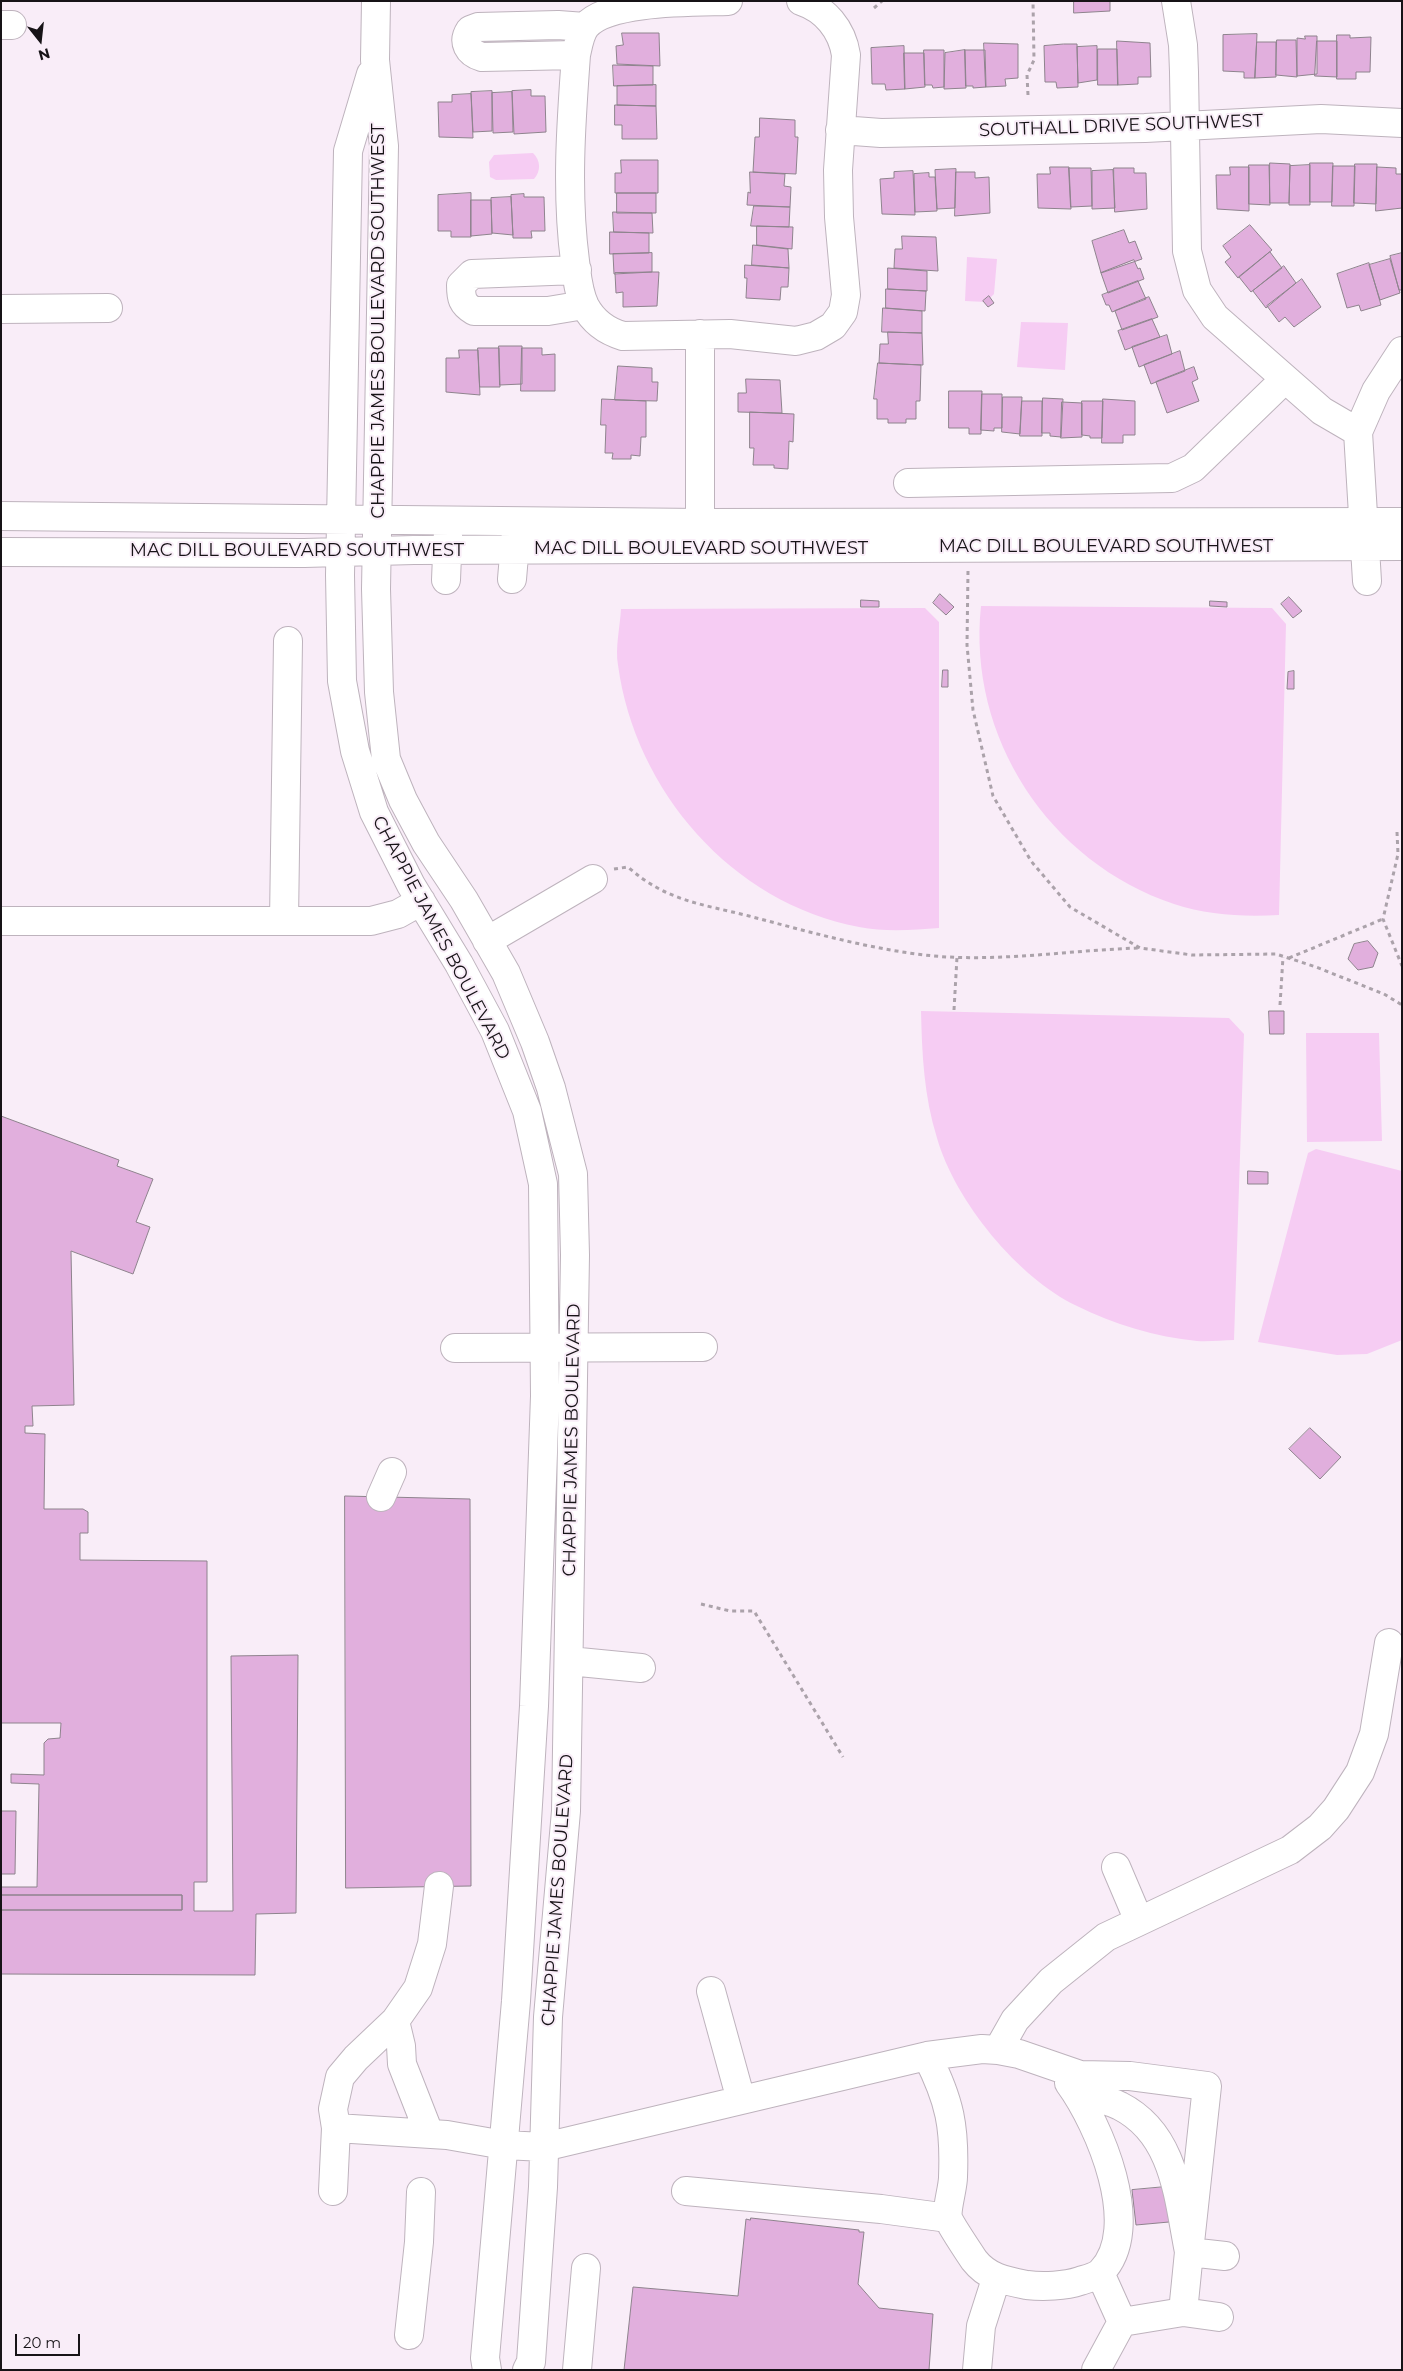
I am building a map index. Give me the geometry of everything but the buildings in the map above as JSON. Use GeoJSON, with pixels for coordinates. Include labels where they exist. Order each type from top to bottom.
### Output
{"type":"FeatureCollection","features":[{"type":"Feature","properties":{"kind":"street","name":"CHAPPIE JAMES BOULEVARD SOUTHWEST"},"geometry":{"type":"LineString","coordinates":[[376,1],[376,60],[384,146],[378,552]]}},
{"type":"Feature","properties":{"kind":"street"},"geometry":{"type":"LineString","coordinates":[[728,1],[628,7],[603,14],[585,27],[576,55],[570,182],[576,270],[584,305],[598,323],[610,331],[623,336],[730,334],[796,341],[825,332],[839,319],[846,295],[838,205],[840,130],[846,70],[845,47],[838,32],[828,18],[815,7],[801,1]]}},
{"type":"Feature","properties":{"kind":"street"},"geometry":{"type":"LineString","coordinates":[[1176,1],[1183,46],[1187,251],[1197,290],[1215,317],[1285,379],[1330,417],[1358,432]]}},
{"type":"Feature","properties":{"kind":"street"},"geometry":{"type":"LineString","coordinates":[[576,55],[482,57],[470,51],[465,42],[470,30],[478,27],[558,25],[585,27]]}},
{"type":"Feature","properties":{"kind":"street","name":"CHAPPIE JAMES BOULEVARD SOUTHWEST"},"geometry":{"type":"LineString","coordinates":[[341,552],[348,150],[376,60]]}},
{"type":"Feature","properties":{"kind":"street","name":"SOUTHALL DRIVE SOUTHWEST"},"geometry":{"type":"LineString","coordinates":[[840,130],[891,133],[1145,128],[1326,119],[1402,123]]}},
{"type":"Feature","properties":{"kind":"street"},"geometry":{"type":"LineString","coordinates":[[576,270],[472,274],[461,285],[461,299],[466,307],[474,311],[548,311],[584,305]]}},
{"type":"Feature","properties":{"kind":"street"},"geometry":{"type":"LineString","coordinates":[[1,309],[108,308]]}},
{"type":"Feature","properties":{"kind":"street"},"geometry":{"type":"LineString","coordinates":[[700,334],[700,549]]}},
{"type":"Feature","properties":{"kind":"street"},"geometry":{"type":"LineString","coordinates":[[1367,581],[1358,432],[1376,391],[1402,351]]}},
{"type":"Feature","properties":{"kind":"street"},"geometry":{"type":"LineString","coordinates":[[908,483],[1172,478],[1193,468],[1285,379]]}},
{"type":"Feature","properties":{"kind":"street","name":"MAC DILL BOULEVARD SOUTHWEST"},"geometry":{"type":"LineString","coordinates":[[1,516],[701,522],[1363,534],[1402,546]]}},
{"type":"Feature","properties":{"kind":"street"},"geometry":{"type":"LineString","coordinates":[[446,580],[448,520]]}},
{"type":"Feature","properties":{"kind":"street"},"geometry":{"type":"LineString","coordinates":[[512,579],[517,521]]}},
{"type":"Feature","properties":{"kind":"street","name":"MAC DILL BOULEVARD SOUTHWEST"},"geometry":{"type":"LineString","coordinates":[[1,552],[378,552],[446,550],[969,548],[1363,534],[1402,522]]}},
{"type":"Feature","properties":{"kind":"street","name":"CHAPPIE JAMES BOULEVARD"},"geometry":{"type":"LineString","coordinates":[[341,552],[342,681],[354,751],[374,812],[421,901],[459,964],[495,1031],[527,1111],[543,1184],[545,1396],[534,1706],[516,2001],[485,2358],[487,2370]]}},
{"type":"Feature","properties":{"kind":"street","name":"CHAPPIE JAMES BOULEVARD"},"geometry":{"type":"LineString","coordinates":[[378,552],[376,590],[379,683],[386,759],[403,800],[426,843],[464,900],[506,974],[535,1042],[551,1088],[574,1174],[574,1348],[566,1811],[548,2017],[544,2148],[531,2362],[527,2370]]}},
{"type":"Feature","properties":{"kind":"street"},"geometry":{"type":"LineString","coordinates":[[284,921],[288,642]]}},
{"type":"Feature","properties":{"kind":"street"},"geometry":{"type":"LineString","coordinates":[[487,941],[593,879]]}},
{"type":"Feature","properties":{"kind":"street"},"geometry":{"type":"LineString","coordinates":[[1,921],[370,921],[398,914],[421,901]]}},
{"type":"Feature","properties":{"kind":"street"},"geometry":{"type":"LineString","coordinates":[[455,1348],[704,1347]]}},
{"type":"Feature","properties":{"kind":"street"},"geometry":{"type":"LineString","coordinates":[[381,1497],[392,1472]]}},
{"type":"Feature","properties":{"kind":"street"},"geometry":{"type":"LineString","coordinates":[[998,2050],[1015,2020],[1051,1981],[1106,1937],[1290,1850],[1320,1827],[1336,1809],[1360,1772],[1394,1674],[1389,1642]]}},
{"type":"Feature","properties":{"kind":"street"},"geometry":{"type":"LineString","coordinates":[[569,1662],[642,1668]]}},
{"type":"Feature","properties":{"kind":"street"},"geometry":{"type":"LineString","coordinates":[[1116,1867],[1139,1921]]}},
{"type":"Feature","properties":{"kind":"street"},"geometry":{"type":"LineString","coordinates":[[333,2191],[336,2128],[333,2109],[340,2077],[395,2022],[418,1988],[432,1944],[439,1886]]}},
{"type":"Feature","properties":{"kind":"street"},"geometry":{"type":"LineString","coordinates":[[711,1991],[741,2100]]}},
{"type":"Feature","properties":{"kind":"street"},"geometry":{"type":"LineString","coordinates":[[395,2022],[401,2046],[402,2064],[429,2133]]}},
{"type":"Feature","properties":{"kind":"street"},"geometry":{"type":"LineString","coordinates":[[336,2128],[429,2133],[504,2145],[544,2148],[927,2056],[982,2049],[1019,2054],[1080,2075],[1130,2076],[1207,2086],[1183,2312]]}},
{"type":"Feature","properties":{"kind":"street"},"geometry":{"type":"LineString","coordinates":[[927,2056],[940,2082],[951,2116],[954,2155],[948,2218],[975,2261],[996,2279],[1035,2286],[1071,2284],[1100,2274],[1112,2254],[1120,2233],[1115,2186],[1108,2158],[1076,2093],[1057,2068]]}},
{"type":"Feature","properties":{"kind":"street"},"geometry":{"type":"LineString","coordinates":[[1076,2093],[1118,2105],[1142,2119],[1164,2147],[1178,2193],[1188,2252]]}},
{"type":"Feature","properties":{"kind":"street"},"geometry":{"type":"LineString","coordinates":[[686,2190],[881,2209],[948,2218]]}},
{"type":"Feature","properties":{"kind":"street"},"geometry":{"type":"LineString","coordinates":[[409,2335],[419,2242],[421,2192]]}},
{"type":"Feature","properties":{"kind":"street"},"geometry":{"type":"LineString","coordinates":[[1188,2252],[1225,2256]]}},
{"type":"Feature","properties":{"kind":"street"},"geometry":{"type":"LineString","coordinates":[[577,2370],[586,2268]]}},
{"type":"Feature","properties":{"kind":"street"},"geometry":{"type":"LineString","coordinates":[[1100,2274],[1122,2322]]}},
{"type":"Feature","properties":{"kind":"street"},"geometry":{"type":"LineString","coordinates":[[977,2370],[981,2326],[996,2279]]}},
{"type":"Feature","properties":{"kind":"street"},"geometry":{"type":"LineString","coordinates":[[1122,2322],[1183,2312],[1219,2317]]}},
{"type":"Feature","properties":{"kind":"street"},"geometry":{"type":"LineString","coordinates":[[1096,2370],[1122,2322]]}},
{"type":"Feature","properties":{"kind":"path"},"geometry":{"type":"LineString","coordinates":[[874,8],[882,1]]}},
{"type":"Feature","properties":{"kind":"path"},"geometry":{"type":"LineString","coordinates":[[1028,95],[1027,75],[1034,60],[1033,1]]}},
{"type":"Feature","properties":{"kind":"path"},"geometry":{"type":"LineString","coordinates":[[969,548],[967,645],[973,710],[993,796],[1031,861],[1070,907],[1140,948]]}},
{"type":"Feature","properties":{"kind":"path"},"geometry":{"type":"LineString","coordinates":[[1397,832],[1398,854],[1383,919],[1402,966]]}},
{"type":"Feature","properties":{"kind":"path"},"geometry":{"type":"LineString","coordinates":[[593,879],[610,870],[628,867],[645,882],[683,901],[874,946],[934,956],[993,958],[1140,948],[1192,955],[1276,954],[1384,994],[1402,1004]]}},
{"type":"Feature","properties":{"kind":"path"},"geometry":{"type":"LineString","coordinates":[[1289,958],[1383,919]]}},
{"type":"Feature","properties":{"kind":"path"},"geometry":{"type":"LineString","coordinates":[[954,1010],[957,957]]}},
{"type":"Feature","properties":{"kind":"path"},"geometry":{"type":"LineString","coordinates":[[1280,1004],[1283,957]]}},
{"type":"Feature","properties":{"kind":"path"},"geometry":{"type":"LineString","coordinates":[[701,1604],[730,1611],[754,1611],[843,1757]]}},
{"type":"Feature","properties":{"kind":"shaded area"},"geometry":{"type":"Polygon","coordinates":[[[533,153],[538,159],[539,166],[538,173],[534,179],[496,180],[490,177],[489,162],[494,155],[533,153]]]}},
{"type":"Feature","properties":{"kind":"shaded area"},"geometry":{"type":"Polygon","coordinates":[[[967,257],[997,259],[994,294],[986,302],[965,301],[967,257]]]}},
{"type":"Feature","properties":{"kind":"shaded area"},"geometry":{"type":"Polygon","coordinates":[[[1021,322],[1068,323],[1065,370],[1017,367],[1021,322]]]}},
{"type":"Feature","properties":{"kind":"shaded area"},"geometry":{"type":"Polygon","coordinates":[[[981,606],[1272,608],[1286,624],[1279,915],[1225,914],[1199,911],[1174,904],[1129,885],[1089,858],[1054,826],[1025,788],[1003,747],[988,702],[980,655],[981,606]]]}},
{"type":"Feature","properties":{"kind":"shaded area"},"geometry":{"type":"Polygon","coordinates":[[[925,608],[939,622],[939,928],[869,929],[813,914],[770,894],[731,867],[697,834],[668,797],[645,756],[628,711],[617,658],[621,609],[925,608]]]}},
{"type":"Feature","properties":{"kind":"shaded area"},"geometry":{"type":"Polygon","coordinates":[[[921,1011],[1229,1018],[1244,1034],[1234,1340],[1202,1341],[1182,1339],[1135,1329],[1105,1318],[1077,1306],[1055,1293],[1033,1277],[1012,1257],[992,1235],[958,1187],[937,1138],[926,1091],[921,1011]]]}},
{"type":"Feature","properties":{"kind":"shaded area"},"geometry":{"type":"Polygon","coordinates":[[[1306,1033],[1379,1033],[1382,1141],[1307,1142],[1306,1033]]]}},
{"type":"Feature","properties":{"kind":"shaded area"},"geometry":{"type":"Polygon","coordinates":[[[1316,1149],[1402,1171],[1402,1340],[1367,1354],[1337,1355],[1258,1342],[1308,1153],[1316,1149]]]}}]}
